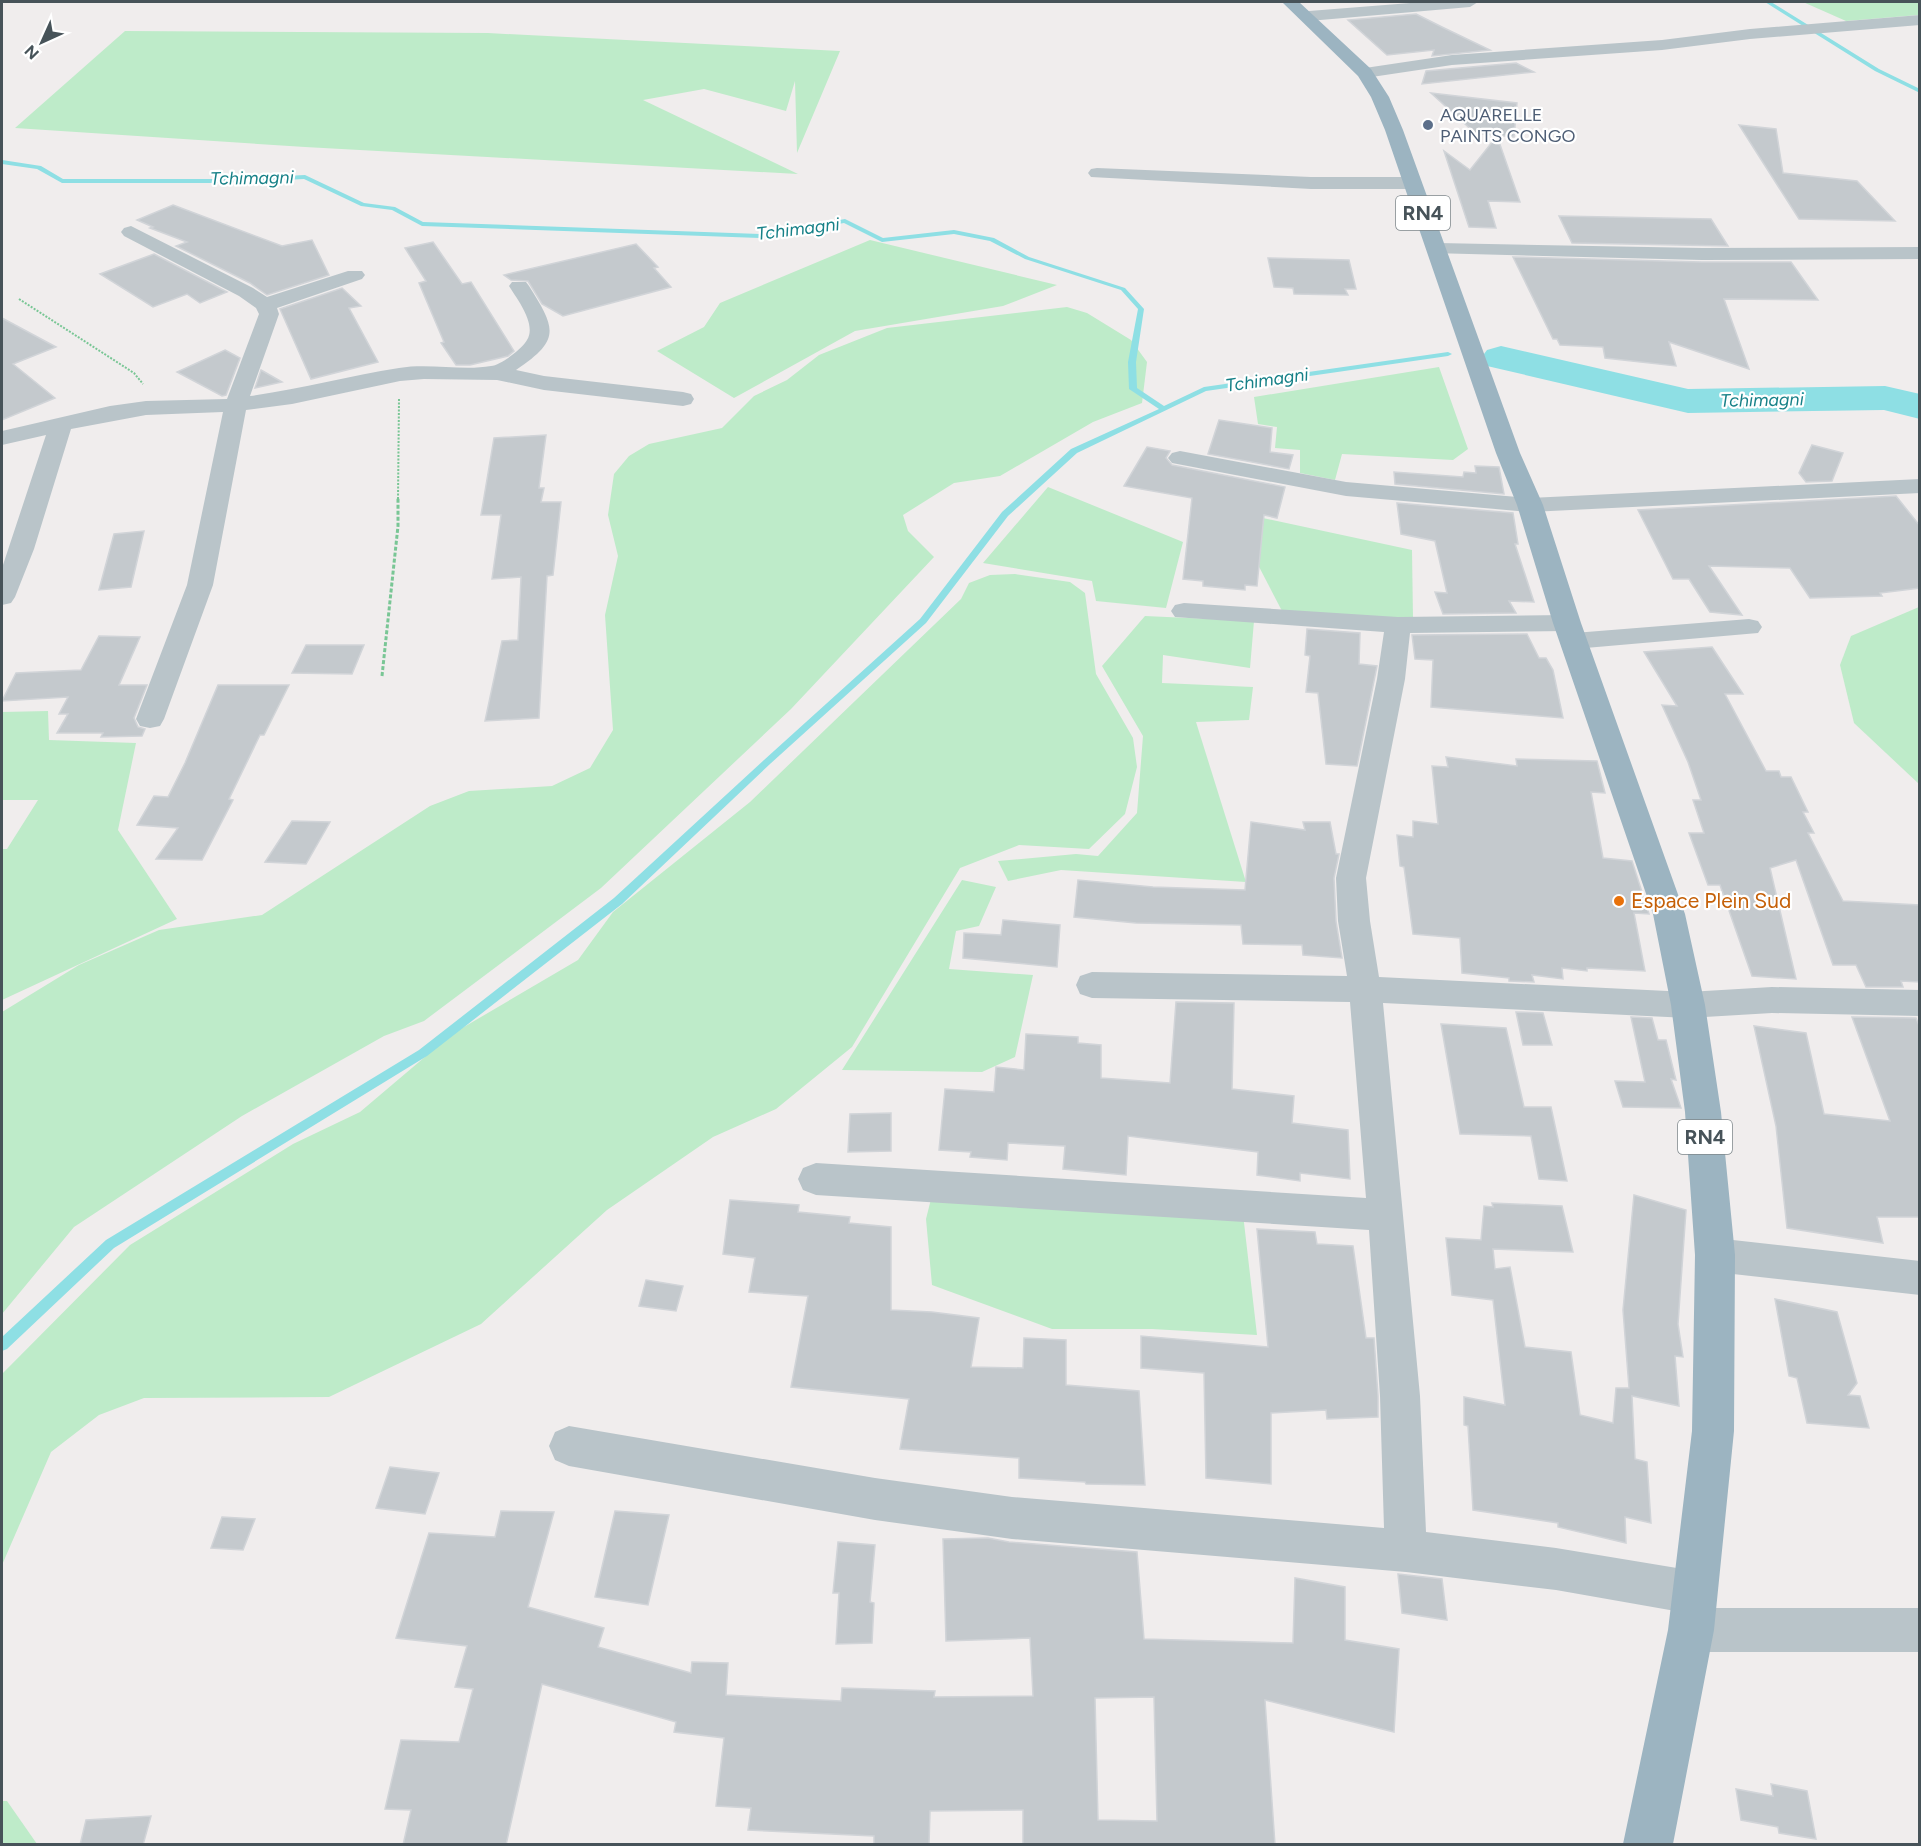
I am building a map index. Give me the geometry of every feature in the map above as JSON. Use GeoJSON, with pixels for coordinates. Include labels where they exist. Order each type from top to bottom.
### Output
{"type":"FeatureCollection","features":[{"type":"Feature","properties":{"kind":"highway","name":"RN4"},"geometry":{"type":"LineString","coordinates":[[1290,2],[1309,16],[1365,73],[1389,119],[1438,249],[1508,453],[1530,505],[1570,632],[1669,914],[1688,1005],[1703,1112],[1715,1255],[1713,1431],[1693,1612],[1647,1845]]}},
{"type":"Feature","properties":{"kind":"street"},"geometry":{"type":"LineString","coordinates":[[1309,16],[1470,2]]}},
{"type":"Feature","properties":{"kind":"street"},"geometry":{"type":"LineString","coordinates":[[1365,73],[1452,60],[1662,45],[1750,34],[1920,20]]}},
{"type":"Feature","properties":{"kind":"street"},"geometry":{"type":"LineString","coordinates":[[1096,173],[1311,183],[1413,183]]}},
{"type":"Feature","properties":{"kind":"street"},"geometry":{"type":"LineString","coordinates":[[131,232],[246,292],[265,305],[269,314],[236,405],[200,585],[150,719]]}},
{"type":"Feature","properties":{"kind":"street"},"geometry":{"type":"LineString","coordinates":[[1438,249],[1713,254],[1920,254]]}},
{"type":"Feature","properties":{"kind":"street"},"geometry":{"type":"LineString","coordinates":[[265,305],[355,275]]}},
{"type":"Feature","properties":{"kind":"street"},"geometry":{"type":"LineString","coordinates":[[497,373],[535,349],[541,339],[539,318],[519,286]]}},
{"type":"Feature","properties":{"kind":"street"},"geometry":{"type":"LineString","coordinates":[[2,438],[60,423],[146,408],[236,405],[292,397],[400,374],[433,372],[497,373],[544,383],[683,399]]}},
{"type":"Feature","properties":{"kind":"street"},"geometry":{"type":"LineString","coordinates":[[2,597],[22,549],[60,423]]}},
{"type":"Feature","properties":{"kind":"street"},"geometry":{"type":"LineString","coordinates":[[1180,458],[1346,489],[1530,505],[1920,486]]}},
{"type":"Feature","properties":{"kind":"street"},"geometry":{"type":"LineString","coordinates":[[1184,610],[1398,625],[1570,632],[1749,627]]}},
{"type":"Feature","properties":{"kind":"street"},"geometry":{"type":"LineString","coordinates":[[1398,625],[1391,679],[1351,878],[1353,921],[1365,990],[1386,1215],[1400,1396],[1406,1551]]}},
{"type":"Feature","properties":{"kind":"street"},"geometry":{"type":"LineString","coordinates":[[1092,985],[1365,990],[1688,1005],[1772,1000],[1920,1003]]}},
{"type":"Feature","properties":{"kind":"street"},"geometry":{"type":"LineString","coordinates":[[816,1179],[1386,1215]]}},
{"type":"Feature","properties":{"kind":"street"},"geometry":{"type":"LineString","coordinates":[[1715,1255],[1920,1278]]}},
{"type":"Feature","properties":{"kind":"street"},"geometry":{"type":"LineString","coordinates":[[569,1446],[875,1499],[1012,1518],[1406,1551],[1556,1569],[1693,1612],[1920,1630]]}},
{"type":"Feature","properties":{"kind":"path"},"geometry":{"type":"LineString","coordinates":[[19,299],[134,373],[147,394],[146,408]]}},
{"type":"Feature","properties":{"kind":"path"},"geometry":{"type":"LineString","coordinates":[[382,676],[398,526],[400,374]]}},
{"type":"Feature","properties":{"kind":"green space"},"geometry":{"type":"Polygon","coordinates":[[[1803,2],[1919,2],[1919,15],[1846,21],[1803,2]]]}},
{"type":"Feature","properties":{"kind":"green space"},"geometry":{"type":"Polygon","coordinates":[[[125,31],[488,33],[840,51],[797,153],[795,81],[786,111],[704,89],[643,100],[798,174],[305,147],[15,128],[125,31]]]}},
{"type":"Feature","properties":{"kind":"green space"},"geometry":{"type":"Polygon","coordinates":[[[870,240],[1057,285],[1003,306],[855,331],[734,398],[657,351],[704,327],[720,303],[870,240]]]}},
{"type":"Feature","properties":{"kind":"green space"},"geometry":{"type":"Polygon","coordinates":[[[1067,307],[1087,313],[1131,340],[1147,362],[1142,403],[1093,422],[1000,476],[954,483],[903,515],[908,531],[934,557],[791,709],[601,888],[424,1021],[384,1036],[242,1116],[74,1227],[2,1314],[2,1012],[79,965],[159,930],[262,915],[430,806],[469,791],[552,786],[590,768],[613,730],[605,615],[618,556],[608,515],[614,474],[629,456],[649,444],[722,428],[754,396],[787,380],[819,355],[887,328],[1067,307]]]}},
{"type":"Feature","properties":{"kind":"green space"},"geometry":{"type":"Polygon","coordinates":[[[1439,367],[1468,449],[1453,460],[1342,454],[1335,480],[1300,473],[1300,450],[1275,448],[1277,427],[1258,424],[1254,397],[1439,367]]]}},
{"type":"Feature","properties":{"kind":"green space"},"geometry":{"type":"Polygon","coordinates":[[[1048,487],[1183,542],[1166,608],[1096,601],[1092,581],[983,563],[1048,487]]]}},
{"type":"Feature","properties":{"kind":"green space"},"geometry":{"type":"Polygon","coordinates":[[[1230,511],[1412,550],[1413,619],[1282,611],[1230,511]]]}},
{"type":"Feature","properties":{"kind":"green space"},"geometry":{"type":"Polygon","coordinates":[[[1015,574],[1070,582],[1085,593],[1096,674],[1133,738],[1137,767],[1125,814],[1089,849],[1019,845],[960,868],[852,1047],[776,1109],[713,1137],[607,1210],[481,1324],[329,1397],[144,1398],[99,1415],[51,1452],[2,1565],[2,1374],[130,1245],[293,1144],[360,1112],[452,1034],[578,960],[613,912],[750,802],[961,599],[969,583],[990,575],[1015,574]]]}},
{"type":"Feature","properties":{"kind":"green space"},"geometry":{"type":"Polygon","coordinates":[[[1919,607],[1919,784],[1854,723],[1840,665],[1851,636],[1919,607]]]}},
{"type":"Feature","properties":{"kind":"green space"},"geometry":{"type":"Polygon","coordinates":[[[1145,616],[1254,621],[1250,668],[1163,655],[1162,683],[1253,687],[1249,720],[1196,722],[1246,882],[1061,870],[1008,881],[998,861],[1076,854],[1098,856],[1137,813],[1143,736],[1102,666],[1145,616]]]}},
{"type":"Feature","properties":{"kind":"green space"},"geometry":{"type":"Polygon","coordinates":[[[48,711],[49,740],[136,743],[118,830],[177,919],[2,1000],[2,849],[7,849],[38,800],[2,800],[2,712],[48,711]]]}},
{"type":"Feature","properties":{"kind":"green space"},"geometry":{"type":"Polygon","coordinates":[[[962,880],[996,887],[979,926],[956,931],[949,969],[1033,975],[1015,1057],[982,1072],[842,1070],[962,880]]]}},
{"type":"Feature","properties":{"kind":"green space"},"geometry":{"type":"Polygon","coordinates":[[[932,1195],[1243,1214],[1257,1335],[1152,1329],[1052,1329],[932,1285],[926,1219],[932,1195]]]}},
{"type":"Feature","properties":{"kind":"green space"},"geometry":{"type":"Polygon","coordinates":[[[2,1801],[7,1801],[37,1844],[2,1844],[2,1801]]]}},
{"type":"Feature","properties":{"kind":"building"},"geometry":{"type":"Polygon","coordinates":[[[1416,14],[1490,50],[1432,56],[1434,50],[1387,55],[1348,20],[1416,14]]]}},
{"type":"Feature","properties":{"kind":"building"},"geometry":{"type":"Polygon","coordinates":[[[1516,63],[1534,72],[1422,84],[1426,71],[1516,63]]]}},
{"type":"Feature","properties":{"kind":"building"},"geometry":{"type":"Polygon","coordinates":[[[1431,93],[1517,103],[1514,137],[1475,133],[1431,93]]]}},
{"type":"Feature","properties":{"kind":"building"},"geometry":{"type":"Polygon","coordinates":[[[1739,125],[1776,129],[1783,173],[1857,181],[1895,221],[1799,219],[1739,125]]]}},
{"type":"Feature","properties":{"kind":"building"},"geometry":{"type":"Polygon","coordinates":[[[1497,136],[1520,202],[1488,201],[1496,228],[1469,227],[1444,151],[1470,170],[1497,136]]]}},
{"type":"Feature","properties":{"kind":"building"},"geometry":{"type":"Polygon","coordinates":[[[173,205],[282,246],[312,240],[329,275],[267,295],[250,283],[176,246],[187,242],[150,228],[153,227],[137,220],[173,205]]]}},
{"type":"Feature","properties":{"kind":"building"},"geometry":{"type":"Polygon","coordinates":[[[1559,216],[1711,219],[1728,246],[1572,243],[1559,216]]]}},
{"type":"Feature","properties":{"kind":"building"},"geometry":{"type":"Polygon","coordinates":[[[433,242],[462,284],[471,282],[514,351],[508,356],[470,365],[456,365],[441,343],[444,342],[419,283],[426,281],[405,248],[433,242]]]}},
{"type":"Feature","properties":{"kind":"building"},"geometry":{"type":"Polygon","coordinates":[[[636,244],[658,267],[654,268],[671,287],[563,316],[542,304],[528,281],[511,280],[504,275],[636,244]]]}},
{"type":"Feature","properties":{"kind":"building"},"geometry":{"type":"Polygon","coordinates":[[[154,254],[227,292],[200,303],[187,294],[153,307],[100,274],[154,254]]]}},
{"type":"Feature","properties":{"kind":"building"},"geometry":{"type":"Polygon","coordinates":[[[1513,257],[1791,262],[1818,300],[1724,299],[1749,369],[1669,342],[1676,366],[1605,358],[1603,347],[1560,345],[1557,339],[1553,339],[1513,257]]]}},
{"type":"Feature","properties":{"kind":"building"},"geometry":{"type":"Polygon","coordinates":[[[1268,258],[1349,260],[1356,289],[1345,289],[1348,295],[1294,294],[1293,288],[1274,287],[1268,258]]]}},
{"type":"Feature","properties":{"kind":"building"},"geometry":{"type":"Polygon","coordinates":[[[342,288],[361,306],[349,308],[378,362],[311,379],[280,309],[342,288]]]}},
{"type":"Feature","properties":{"kind":"building"},"geometry":{"type":"Polygon","coordinates":[[[2,318],[56,347],[13,364],[55,398],[2,420],[2,318]]]}},
{"type":"Feature","properties":{"kind":"building"},"geometry":{"type":"Polygon","coordinates":[[[225,350],[240,358],[226,395],[222,396],[177,372],[225,350]]]}},
{"type":"Feature","properties":{"kind":"building"},"geometry":{"type":"Polygon","coordinates":[[[261,370],[282,382],[255,388],[261,370]]]}},
{"type":"Feature","properties":{"kind":"building"},"geometry":{"type":"Polygon","coordinates":[[[1219,420],[1272,428],[1270,452],[1293,455],[1289,469],[1208,454],[1219,420]]]}},
{"type":"Feature","properties":{"kind":"building"},"geometry":{"type":"Polygon","coordinates":[[[546,435],[539,488],[544,488],[541,502],[561,502],[553,575],[547,576],[539,718],[485,721],[502,641],[518,640],[521,577],[492,579],[501,515],[481,515],[494,438],[546,435]]]}},
{"type":"Feature","properties":{"kind":"building"},"geometry":{"type":"Polygon","coordinates":[[[1812,445],[1843,453],[1832,481],[1806,482],[1799,473],[1812,445]]]}},
{"type":"Feature","properties":{"kind":"building"},"geometry":{"type":"Polygon","coordinates":[[[1147,447],[1170,451],[1166,458],[1172,465],[1285,487],[1277,518],[1264,515],[1257,586],[1245,585],[1245,590],[1203,586],[1203,581],[1183,579],[1192,498],[1124,486],[1147,447]]]}},
{"type":"Feature","properties":{"kind":"building"},"geometry":{"type":"Polygon","coordinates":[[[1475,466],[1499,467],[1504,494],[1395,484],[1394,472],[1463,477],[1464,472],[1476,473],[1475,466]]]}},
{"type":"Feature","properties":{"kind":"building"},"geometry":{"type":"Polygon","coordinates":[[[1896,496],[1920,526],[1920,588],[1880,593],[1882,596],[1810,598],[1790,568],[1709,566],[1742,615],[1710,612],[1689,579],[1673,579],[1638,510],[1896,496]]]}},
{"type":"Feature","properties":{"kind":"building"},"geometry":{"type":"Polygon","coordinates":[[[1397,503],[1513,513],[1518,544],[1515,544],[1534,602],[1509,601],[1516,613],[1443,614],[1435,592],[1447,593],[1435,541],[1401,534],[1397,503]]]}},
{"type":"Feature","properties":{"kind":"building"},"geometry":{"type":"Polygon","coordinates":[[[144,531],[131,587],[99,590],[114,534],[144,531]]]}},
{"type":"Feature","properties":{"kind":"building"},"geometry":{"type":"Polygon","coordinates":[[[1307,629],[1360,633],[1359,664],[1377,666],[1357,766],[1326,764],[1318,693],[1306,692],[1310,656],[1305,655],[1307,629]]]}},
{"type":"Feature","properties":{"kind":"building"},"geometry":{"type":"Polygon","coordinates":[[[1527,634],[1539,658],[1546,658],[1553,670],[1563,718],[1431,707],[1433,660],[1415,659],[1412,635],[1527,634]]]}},
{"type":"Feature","properties":{"kind":"building"},"geometry":{"type":"Polygon","coordinates":[[[99,636],[140,637],[119,685],[147,685],[134,718],[138,727],[145,729],[142,736],[101,737],[103,733],[57,733],[68,714],[59,714],[68,697],[2,701],[16,673],[81,670],[99,636]]]}},
{"type":"Feature","properties":{"kind":"building"},"geometry":{"type":"Polygon","coordinates":[[[306,645],[364,645],[352,674],[292,673],[306,645]]]}},
{"type":"Feature","properties":{"kind":"building"},"geometry":{"type":"Polygon","coordinates":[[[1712,647],[1743,694],[1725,694],[1766,771],[1779,771],[1781,777],[1791,777],[1808,812],[1803,812],[1814,833],[1808,833],[1843,901],[1920,905],[1920,982],[1901,981],[1903,987],[1866,987],[1856,965],[1833,965],[1796,860],[1770,868],[1796,979],[1752,976],[1720,885],[1708,885],[1689,833],[1704,833],[1693,800],[1701,800],[1688,762],[1662,705],[1677,706],[1644,652],[1712,647]]]}},
{"type":"Feature","properties":{"kind":"building"},"geometry":{"type":"Polygon","coordinates":[[[218,685],[289,685],[264,735],[260,735],[229,799],[233,800],[202,860],[156,859],[178,828],[137,825],[154,796],[168,797],[218,685]]]}},
{"type":"Feature","properties":{"kind":"building"},"geometry":{"type":"Polygon","coordinates":[[[1446,757],[1517,766],[1516,759],[1597,761],[1605,793],[1591,792],[1603,858],[1632,861],[1649,914],[1634,913],[1645,971],[1587,968],[1587,971],[1562,968],[1563,979],[1532,975],[1534,982],[1509,981],[1509,978],[1462,973],[1460,938],[1413,934],[1404,867],[1400,866],[1397,835],[1413,837],[1413,821],[1438,824],[1432,766],[1448,767],[1446,757]]]}},
{"type":"Feature","properties":{"kind":"building"},"geometry":{"type":"Polygon","coordinates":[[[292,821],[330,822],[306,864],[265,862],[292,821]]]}},
{"type":"Feature","properties":{"kind":"building"},"geometry":{"type":"Polygon","coordinates":[[[1251,822],[1305,830],[1303,822],[1330,822],[1336,854],[1339,854],[1334,878],[1336,921],[1342,958],[1303,955],[1302,945],[1243,944],[1241,925],[1136,923],[1074,917],[1078,880],[1153,887],[1245,890],[1251,822]]]}},
{"type":"Feature","properties":{"kind":"building"},"geometry":{"type":"Polygon","coordinates":[[[1003,920],[1060,925],[1057,967],[963,958],[964,933],[1001,935],[1003,920]]]}},
{"type":"Feature","properties":{"kind":"building"},"geometry":{"type":"Polygon","coordinates":[[[1176,1002],[1234,1003],[1232,1089],[1294,1096],[1292,1123],[1348,1130],[1350,1179],[1300,1173],[1300,1181],[1257,1175],[1258,1152],[1128,1136],[1126,1175],[1063,1169],[1065,1146],[1008,1143],[1007,1160],[970,1157],[971,1152],[939,1150],[945,1089],[994,1092],[996,1067],[1024,1070],[1026,1034],[1078,1037],[1078,1043],[1101,1045],[1101,1078],[1170,1083],[1176,1002]]]}},
{"type":"Feature","properties":{"kind":"building"},"geometry":{"type":"Polygon","coordinates":[[[1516,1012],[1543,1013],[1552,1045],[1523,1045],[1516,1012]]]}},
{"type":"Feature","properties":{"kind":"building"},"geometry":{"type":"Polygon","coordinates":[[[1631,1017],[1652,1018],[1658,1040],[1666,1040],[1676,1080],[1671,1079],[1681,1108],[1623,1107],[1615,1081],[1645,1082],[1631,1017]]]}},
{"type":"Feature","properties":{"kind":"building"},"geometry":{"type":"Polygon","coordinates":[[[1852,1017],[1916,1018],[1920,1028],[1920,1217],[1877,1217],[1883,1243],[1787,1228],[1776,1126],[1754,1026],[1806,1033],[1824,1114],[1890,1121],[1852,1017]]]}},
{"type":"Feature","properties":{"kind":"building"},"geometry":{"type":"Polygon","coordinates":[[[1441,1024],[1506,1028],[1524,1107],[1551,1107],[1567,1181],[1539,1179],[1531,1136],[1460,1134],[1441,1024]]]}},
{"type":"Feature","properties":{"kind":"building"},"geometry":{"type":"Polygon","coordinates":[[[891,1113],[891,1151],[848,1152],[850,1114],[891,1113]]]}},
{"type":"Feature","properties":{"kind":"building"},"geometry":{"type":"Polygon","coordinates":[[[1634,1195],[1686,1210],[1678,1324],[1683,1357],[1675,1356],[1679,1406],[1632,1396],[1635,1459],[1647,1462],[1651,1523],[1625,1517],[1626,1543],[1558,1527],[1558,1523],[1473,1510],[1468,1426],[1464,1425],[1464,1397],[1505,1405],[1493,1300],[1452,1295],[1446,1238],[1481,1240],[1484,1206],[1493,1207],[1492,1203],[1562,1206],[1573,1252],[1493,1249],[1495,1269],[1510,1267],[1525,1347],[1571,1352],[1580,1415],[1613,1423],[1616,1388],[1629,1388],[1623,1310],[1634,1195]]]}},
{"type":"Feature","properties":{"kind":"building"},"geometry":{"type":"Polygon","coordinates":[[[730,1200],[799,1205],[798,1212],[850,1217],[849,1223],[891,1227],[891,1310],[979,1318],[971,1367],[1023,1368],[1024,1338],[1066,1340],[1066,1385],[1139,1391],[1145,1485],[1086,1484],[1085,1482],[1019,1478],[1019,1458],[900,1449],[909,1399],[791,1387],[808,1296],[749,1292],[755,1258],[723,1254],[730,1200]]]}},
{"type":"Feature","properties":{"kind":"building"},"geometry":{"type":"Polygon","coordinates":[[[1257,1229],[1315,1232],[1317,1244],[1353,1246],[1366,1338],[1374,1338],[1378,1396],[1378,1417],[1327,1419],[1326,1410],[1271,1413],[1271,1484],[1206,1478],[1204,1373],[1141,1368],[1141,1336],[1268,1347],[1257,1229]]]}},
{"type":"Feature","properties":{"kind":"building"},"geometry":{"type":"Polygon","coordinates":[[[646,1280],[683,1286],[676,1311],[639,1306],[646,1280]]]}},
{"type":"Feature","properties":{"kind":"building"},"geometry":{"type":"Polygon","coordinates":[[[1775,1299],[1837,1312],[1857,1383],[1848,1395],[1860,1396],[1869,1428],[1807,1423],[1797,1378],[1789,1376],[1775,1299]]]}},
{"type":"Feature","properties":{"kind":"building"},"geometry":{"type":"Polygon","coordinates":[[[390,1467],[439,1473],[425,1514],[376,1508],[390,1467]]]}},
{"type":"Feature","properties":{"kind":"building"},"geometry":{"type":"Polygon","coordinates":[[[501,1511],[554,1512],[528,1607],[604,1628],[598,1647],[691,1673],[692,1662],[728,1663],[726,1695],[841,1701],[842,1688],[935,1691],[934,1697],[1033,1696],[1030,1638],[946,1641],[943,1539],[988,1538],[1009,1542],[1137,1552],[1144,1639],[1293,1643],[1295,1578],[1345,1587],[1345,1640],[1399,1649],[1394,1732],[1265,1700],[1275,1845],[1023,1845],[1023,1810],[930,1811],[929,1845],[874,1845],[874,1836],[748,1830],[751,1808],[716,1806],[724,1738],[674,1732],[676,1722],[542,1684],[506,1845],[403,1845],[411,1810],[385,1809],[401,1740],[459,1742],[473,1689],[455,1687],[467,1646],[396,1638],[429,1533],[495,1537],[501,1511]],[[1154,1697],[1095,1698],[1098,1820],[1157,1821],[1154,1697]]]}},
{"type":"Feature","properties":{"kind":"building"},"geometry":{"type":"Polygon","coordinates":[[[615,1511],[669,1515],[648,1605],[595,1597],[615,1511]]]}},
{"type":"Feature","properties":{"kind":"building"},"geometry":{"type":"Polygon","coordinates":[[[222,1517],[255,1519],[243,1550],[211,1548],[222,1517]]]}},
{"type":"Feature","properties":{"kind":"building"},"geometry":{"type":"Polygon","coordinates":[[[838,1542],[875,1545],[870,1602],[874,1603],[872,1643],[836,1644],[839,1593],[833,1593],[838,1542]]]}},
{"type":"Feature","properties":{"kind":"building"},"geometry":{"type":"Polygon","coordinates":[[[1398,1574],[1442,1579],[1447,1620],[1402,1613],[1398,1574]]]}},
{"type":"Feature","properties":{"kind":"building"},"geometry":{"type":"Polygon","coordinates":[[[1771,1784],[1807,1791],[1816,1839],[1779,1833],[1778,1827],[1741,1820],[1736,1789],[1773,1796],[1771,1784]]]}},
{"type":"Feature","properties":{"kind":"building"},"geometry":{"type":"Polygon","coordinates":[[[151,1816],[143,1845],[80,1845],[86,1820],[151,1816]]]}},
{"type":"Feature","properties":{"kind":"waterway"},"geometry":{"type":"LineString","coordinates":[[1768,2],[1877,70],[1920,91]]}},
{"type":"Feature","properties":{"kind":"waterway","name":"Tchimagni"},"geometry":{"type":"LineString","coordinates":[[2,162],[39,167],[62,181],[222,181],[305,177],[363,205],[393,208],[422,224],[760,236],[845,221],[882,240],[954,232],[992,239],[1027,258],[1123,289],[1141,309],[1132,362],[1133,389],[1164,409]]}},
{"type":"Feature","properties":{"kind":"waterway","name":"Tchimagni"},"geometry":{"type":"LineString","coordinates":[[1164,409],[1204,389],[1448,354]]}},
{"type":"Feature","properties":{"kind":"waterway","name":"Tchimagni"},"geometry":{"type":"LineString","coordinates":[[1501,358],[1688,401],[1885,398],[1920,407]]}},
{"type":"Feature","properties":{"kind":"waterway"},"geometry":{"type":"LineString","coordinates":[[2,1345],[110,1244],[423,1053],[618,901],[923,621],[1005,514],[1074,451],[1164,409]]}},
{"type":"Feature","properties":{"kind":"place","name":"AQUARELLE PAINTS CONGO"},"geometry":{"type":"Point","coordinates":[1428,125]}},
{"type":"Feature","properties":{"kind":"place","name":"Espace Plein Sud"},"geometry":{"type":"Point","coordinates":[1619,901]}}]}
